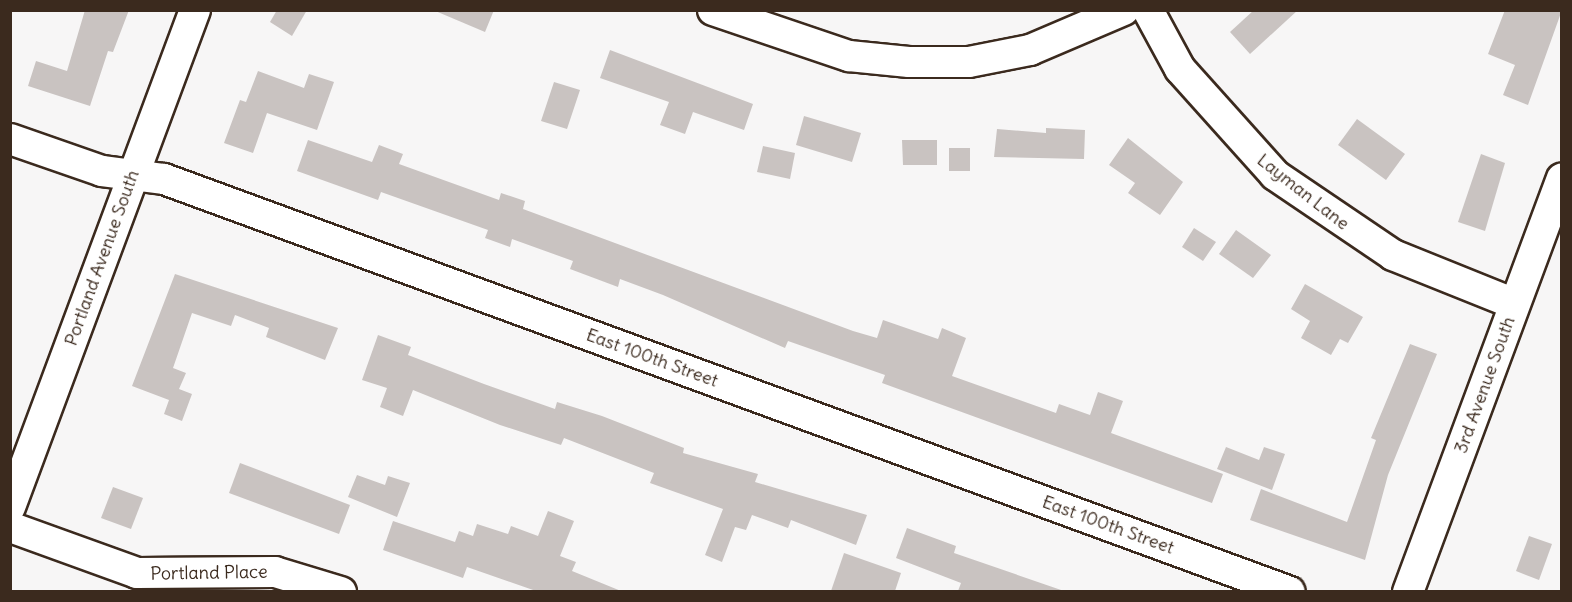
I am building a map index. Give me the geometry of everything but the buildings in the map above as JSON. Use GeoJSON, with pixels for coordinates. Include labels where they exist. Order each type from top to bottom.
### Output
{"type":"FeatureCollection","features":[{"type":"Feature","properties":{"kind":"street","name":"Portland Avenue South"},"geometry":{"type":"LineString","coordinates":[[10,507],[195,10]]}},
{"type":"Feature","properties":{"kind":"street"},"geometry":{"type":"LineString","coordinates":[[713,10],[849,56],[909,62],[969,62],[1030,50],[1124,10]]}},
{"type":"Feature","properties":{"kind":"street","name":"Layman Lane"},"geometry":{"type":"LineString","coordinates":[[1148,10],[1180,69],[1275,175],[1393,255],[1515,304]]}},
{"type":"Feature","properties":{"kind":"street","name":"East 100th Street"},"geometry":{"type":"LineString","coordinates":[[10,139],[102,171],[169,181],[1290,591]]}},
{"type":"Feature","properties":{"kind":"street","name":"3rd Avenue South"},"geometry":{"type":"LineString","coordinates":[[1408,591],[1562,179]]}},
{"type":"Feature","properties":{"kind":"street","name":"Portland Place"},"geometry":{"type":"LineString","coordinates":[[10,527],[137,573],[275,572],[341,591]]}}]}
